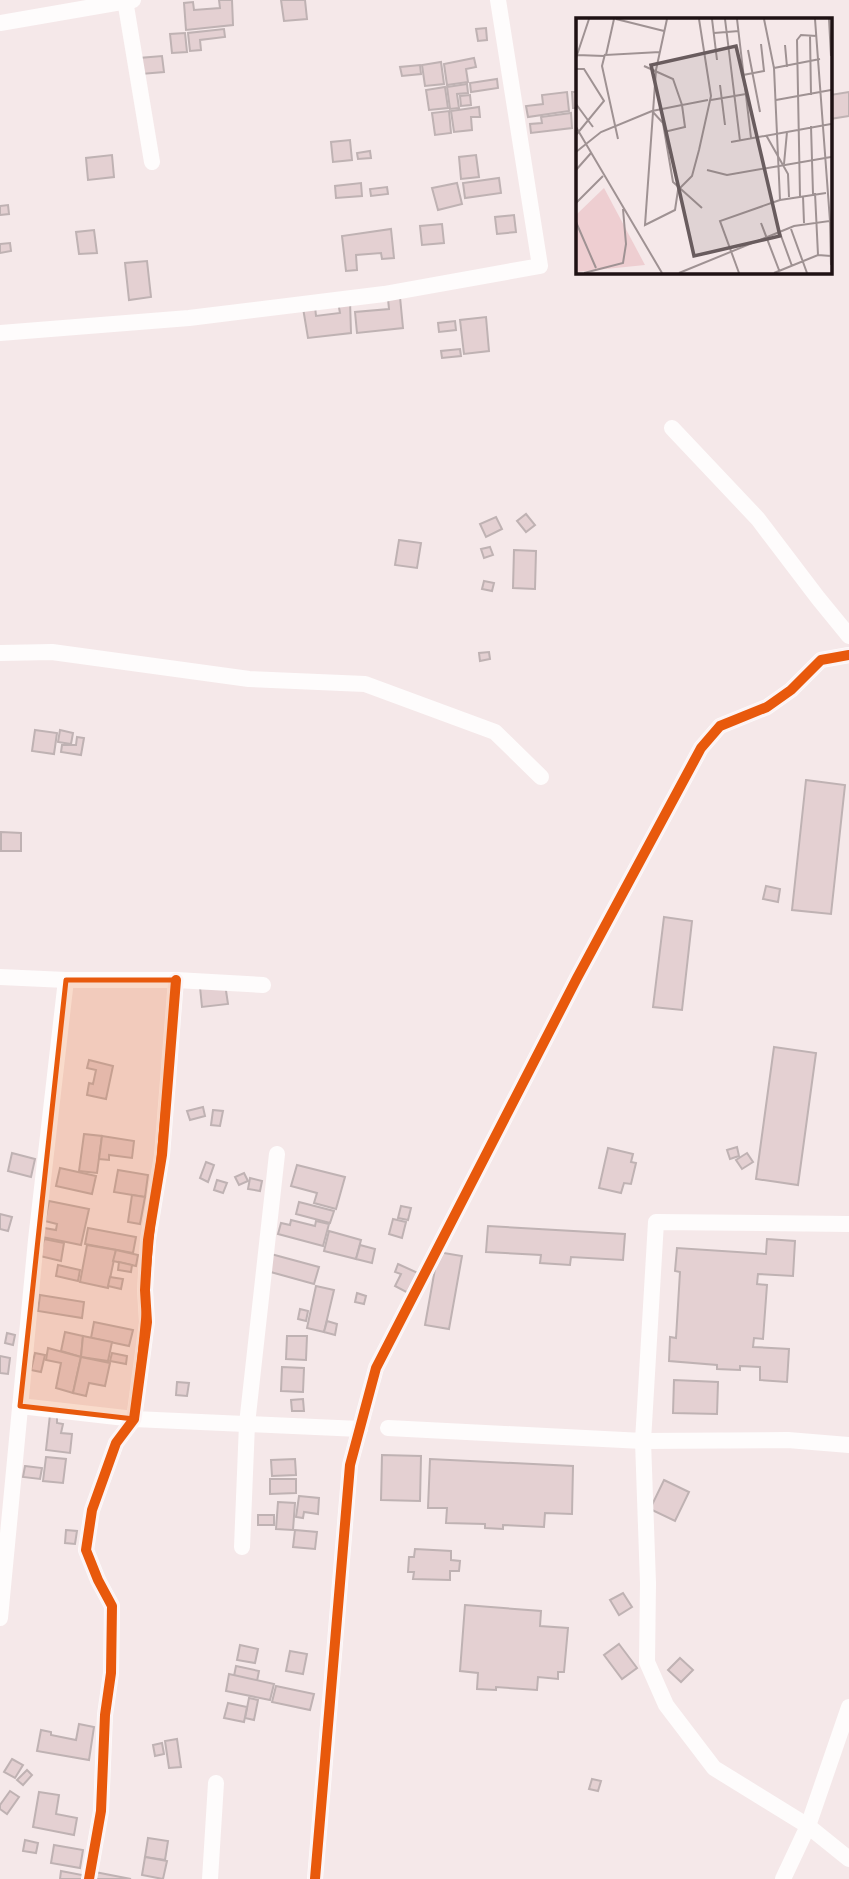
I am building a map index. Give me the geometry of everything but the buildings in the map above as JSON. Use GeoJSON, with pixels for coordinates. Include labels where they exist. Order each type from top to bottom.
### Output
{"type":"FeatureCollection","features":[{"type":"Feature","properties":{"kind":"street"},"geometry":{"type":"LineString","coordinates":[[0,23],[128,0],[152,162]]}},
{"type":"Feature","properties":{"kind":"street"},"geometry":{"type":"LineString","coordinates":[[0,333],[215,315],[384,294],[540,266],[498,0]]}},
{"type":"Feature","properties":{"kind":"street"},"geometry":{"type":"LineString","coordinates":[[672,428],[758,519],[849,636]]}},
{"type":"Feature","properties":{"kind":"street"},"geometry":{"type":"LineString","coordinates":[[0,653],[52,652],[249,679],[365,684],[495,733],[541,777]]}},
{"type":"Feature","properties":{"kind":"street"},"geometry":{"type":"LineString","coordinates":[[315,1879],[350,1465],[376,1368],[577,978],[701,748],[720,726],[767,707],[791,690],[821,660],[849,655]]}},
{"type":"Feature","properties":{"kind":"street"},"geometry":{"type":"LineString","coordinates":[[0,977],[176,980],[263,985]]}},
{"type":"Feature","properties":{"kind":"street"},"geometry":{"type":"LineString","coordinates":[[0,1618],[36,1240],[66,980]]}},
{"type":"Feature","properties":{"kind":"street"},"geometry":{"type":"LineString","coordinates":[[89,1879],[102,1811],[105,1715],[111,1673],[112,1606],[86,1550],[92,1510],[116,1443],[134,1419],[147,1322],[145,1290],[148,1240],[162,1156],[176,980]]}},
{"type":"Feature","properties":{"kind":"street"},"geometry":{"type":"LineString","coordinates":[[242,1547],[247,1424],[276,1154]]}},
{"type":"Feature","properties":{"kind":"street"},"geometry":{"type":"LineString","coordinates":[[849,1224],[656,1222],[643,1441],[648,1583],[647,1662],[666,1705],[714,1768],[808,1826],[849,1860]]}},
{"type":"Feature","properties":{"kind":"street"},"geometry":{"type":"LineString","coordinates":[[20,1406],[134,1419],[360,1429]]}},
{"type":"Feature","properties":{"kind":"street"},"geometry":{"type":"LineString","coordinates":[[388,1428],[643,1441],[788,1440],[849,1445]]}},
{"type":"Feature","properties":{"kind":"street"},"geometry":{"type":"LineString","coordinates":[[783,1879],[808,1826],[849,1707]]}},
{"type":"Feature","properties":{"kind":"street"},"geometry":{"type":"LineString","coordinates":[[210,1879],[216,1783]]}},
{"type":"Feature","properties":{"kind":"highlighted area"},"geometry":{"type":"Polygon","coordinates":[[[66,980],[176,980],[134,1419],[20,1406],[66,980]]]}},
{"type":"Feature","properties":{"kind":"cycle path"},"geometry":{"type":"LineString","coordinates":[[315,1879],[350,1465],[376,1368],[577,978],[701,748],[720,726],[767,707],[791,690],[821,660],[849,655]]}},
{"type":"Feature","properties":{"kind":"cycle path"},"geometry":{"type":"LineString","coordinates":[[89,1879],[101,1811],[105,1715],[111,1673],[112,1606],[86,1550],[92,1510],[116,1443],[134,1419],[147,1322],[145,1290],[148,1240],[162,1155],[176,980]]}}]}
